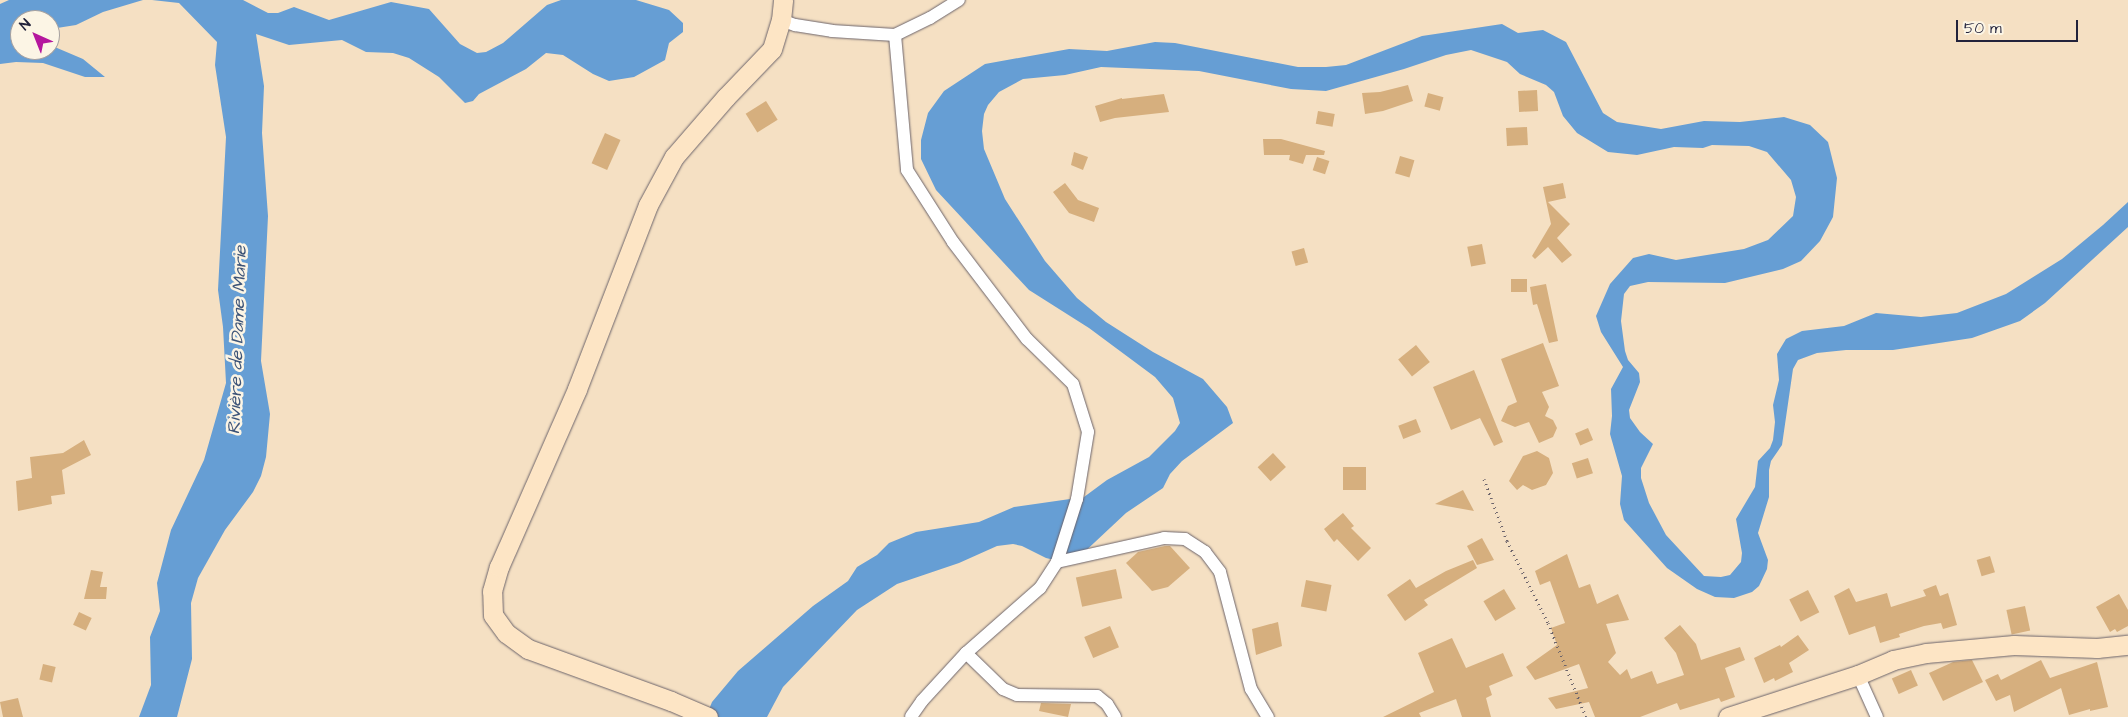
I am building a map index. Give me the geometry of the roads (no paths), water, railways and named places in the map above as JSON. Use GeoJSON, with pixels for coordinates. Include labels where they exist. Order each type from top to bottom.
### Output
{"type":"FeatureCollection","features":[{"type":"Feature","properties":{"kind":"street"},"geometry":{"type":"LineString","coordinates":[[708,717],[671,701],[528,649],[506,632],[493,615],[492,591],[499,566],[577,389],[648,205],[674,157],[726,97],[772,49],[781,20],[783,0]]}},
{"type":"Feature","properties":{"kind":"street"},"geometry":{"type":"LineString","coordinates":[[781,20],[795,25],[832,30],[894,35],[930,18],[959,0]]}},
{"type":"Feature","properties":{"kind":"street"},"geometry":{"type":"LineString","coordinates":[[894,35],[907,170],[953,242],[1027,339],[1073,384],[1088,432],[1076,499],[1057,562],[1040,588],[966,653],[922,700],[911,717]]}},
{"type":"Feature","properties":{"kind":"street"},"geometry":{"type":"LineString","coordinates":[[1057,562],[1164,538],[1185,539],[1205,552],[1220,572],[1251,689],[1268,717]]}},
{"type":"Feature","properties":{"kind":"street"},"geometry":{"type":"LineString","coordinates":[[1728,717],[1858,675],[1893,660],[1958,649],[2014,645],[2097,648],[2128,645]]}},
{"type":"Feature","properties":{"kind":"street"},"geometry":{"type":"LineString","coordinates":[[966,653],[1003,689],[1017,695],[1097,696],[1107,704],[1115,717]]}},
{"type":"Feature","properties":{"kind":"street"},"geometry":{"type":"LineString","coordinates":[[1858,675],[1877,717]]}},
{"type":"Feature","properties":{"kind":"water"},"geometry":{"type":"Polygon","coordinates":[[[9,0],[143,0],[103,12],[76,25],[60,28],[60,10],[10,10],[10,60],[60,60],[60,49],[83,59],[105,77],[85,77],[43,63],[16,62],[0,64],[0,4],[9,0]]]}},
{"type":"Feature","properties":{"kind":"water","name":"Rivière de Dame Marie"},"geometry":{"type":"Polygon","coordinates":[[[152,0],[243,0],[268,13],[278,13],[294,7],[329,20],[391,2],[429,9],[460,44],[477,53],[486,52],[503,43],[547,5],[561,0],[636,0],[669,10],[683,23],[683,32],[669,43],[665,60],[634,77],[609,81],[593,74],[563,55],[546,53],[526,69],[479,94],[473,101],[465,103],[439,77],[409,58],[393,53],[366,52],[342,40],[289,45],[256,34],[264,86],[262,133],[268,216],[261,361],[270,414],[266,457],[261,476],[253,492],[225,530],[198,578],[191,603],[192,659],[177,717],[139,717],[151,685],[150,637],[160,611],[157,583],[171,530],[204,460],[226,383],[223,327],[218,290],[226,137],[215,65],[217,42],[179,3],[152,0]]]}},
{"type":"Feature","properties":{"kind":"water"},"geometry":{"type":"Polygon","coordinates":[[[1502,24],[1518,33],[1543,30],[1566,42],[1603,113],[1617,122],[1661,129],[1704,121],[1740,122],[1784,117],[1810,125],[1828,142],[1837,178],[1833,217],[1820,241],[1801,261],[1783,269],[1725,283],[1648,282],[1630,286],[1624,294],[1621,321],[1625,351],[1628,360],[1639,373],[1640,382],[1629,410],[1630,418],[1640,432],[1653,444],[1641,468],[1641,478],[1649,503],[1666,535],[1704,576],[1721,577],[1730,575],[1741,562],[1742,553],[1736,519],[1755,487],[1758,461],[1770,448],[1773,440],[1775,422],[1773,405],[1779,380],[1777,354],[1786,339],[1802,331],[1844,326],[1876,313],[1921,317],[1957,313],[2006,294],[2062,259],[2128,202],[2128,227],[2045,303],[2020,321],[1972,338],[1893,350],[1846,350],[1817,353],[1798,360],[1793,369],[1782,445],[1771,461],[1769,497],[1758,533],[1768,560],[1767,569],[1759,586],[1752,592],[1734,598],[1715,597],[1697,589],[1667,568],[1624,520],[1620,504],[1622,476],[1610,434],[1612,416],[1611,389],[1623,367],[1601,332],[1596,316],[1610,284],[1633,258],[1649,254],[1676,260],[1744,249],[1768,240],[1793,216],[1796,197],[1791,180],[1767,152],[1749,146],[1712,145],[1703,148],[1674,147],[1637,155],[1608,152],[1577,133],[1563,116],[1554,92],[1546,85],[1520,74],[1507,62],[1471,50],[1446,55],[1326,91],[1291,89],[1199,71],[1101,67],[1065,75],[1023,79],[999,92],[988,105],[984,114],[982,131],[984,149],[1005,199],[1045,261],[1077,298],[1106,322],[1153,352],[1203,379],[1227,407],[1233,423],[1182,461],[1170,474],[1163,488],[1126,513],[1079,557],[1063,562],[1046,558],[1022,546],[1013,544],[997,546],[959,563],[897,584],[857,610],[783,687],[767,717],[706,717],[712,702],[738,671],[813,606],[848,581],[857,567],[877,555],[889,543],[916,532],[979,522],[1014,507],[1084,497],[1107,480],[1149,457],[1175,431],[1180,423],[1173,398],[1155,377],[1089,328],[1029,290],[936,190],[921,159],[921,140],[928,113],[944,91],[985,64],[1069,49],[1107,51],[1155,42],[1175,43],[1298,67],[1326,67],[1346,65],[1422,36],[1502,24]]]}}]}
